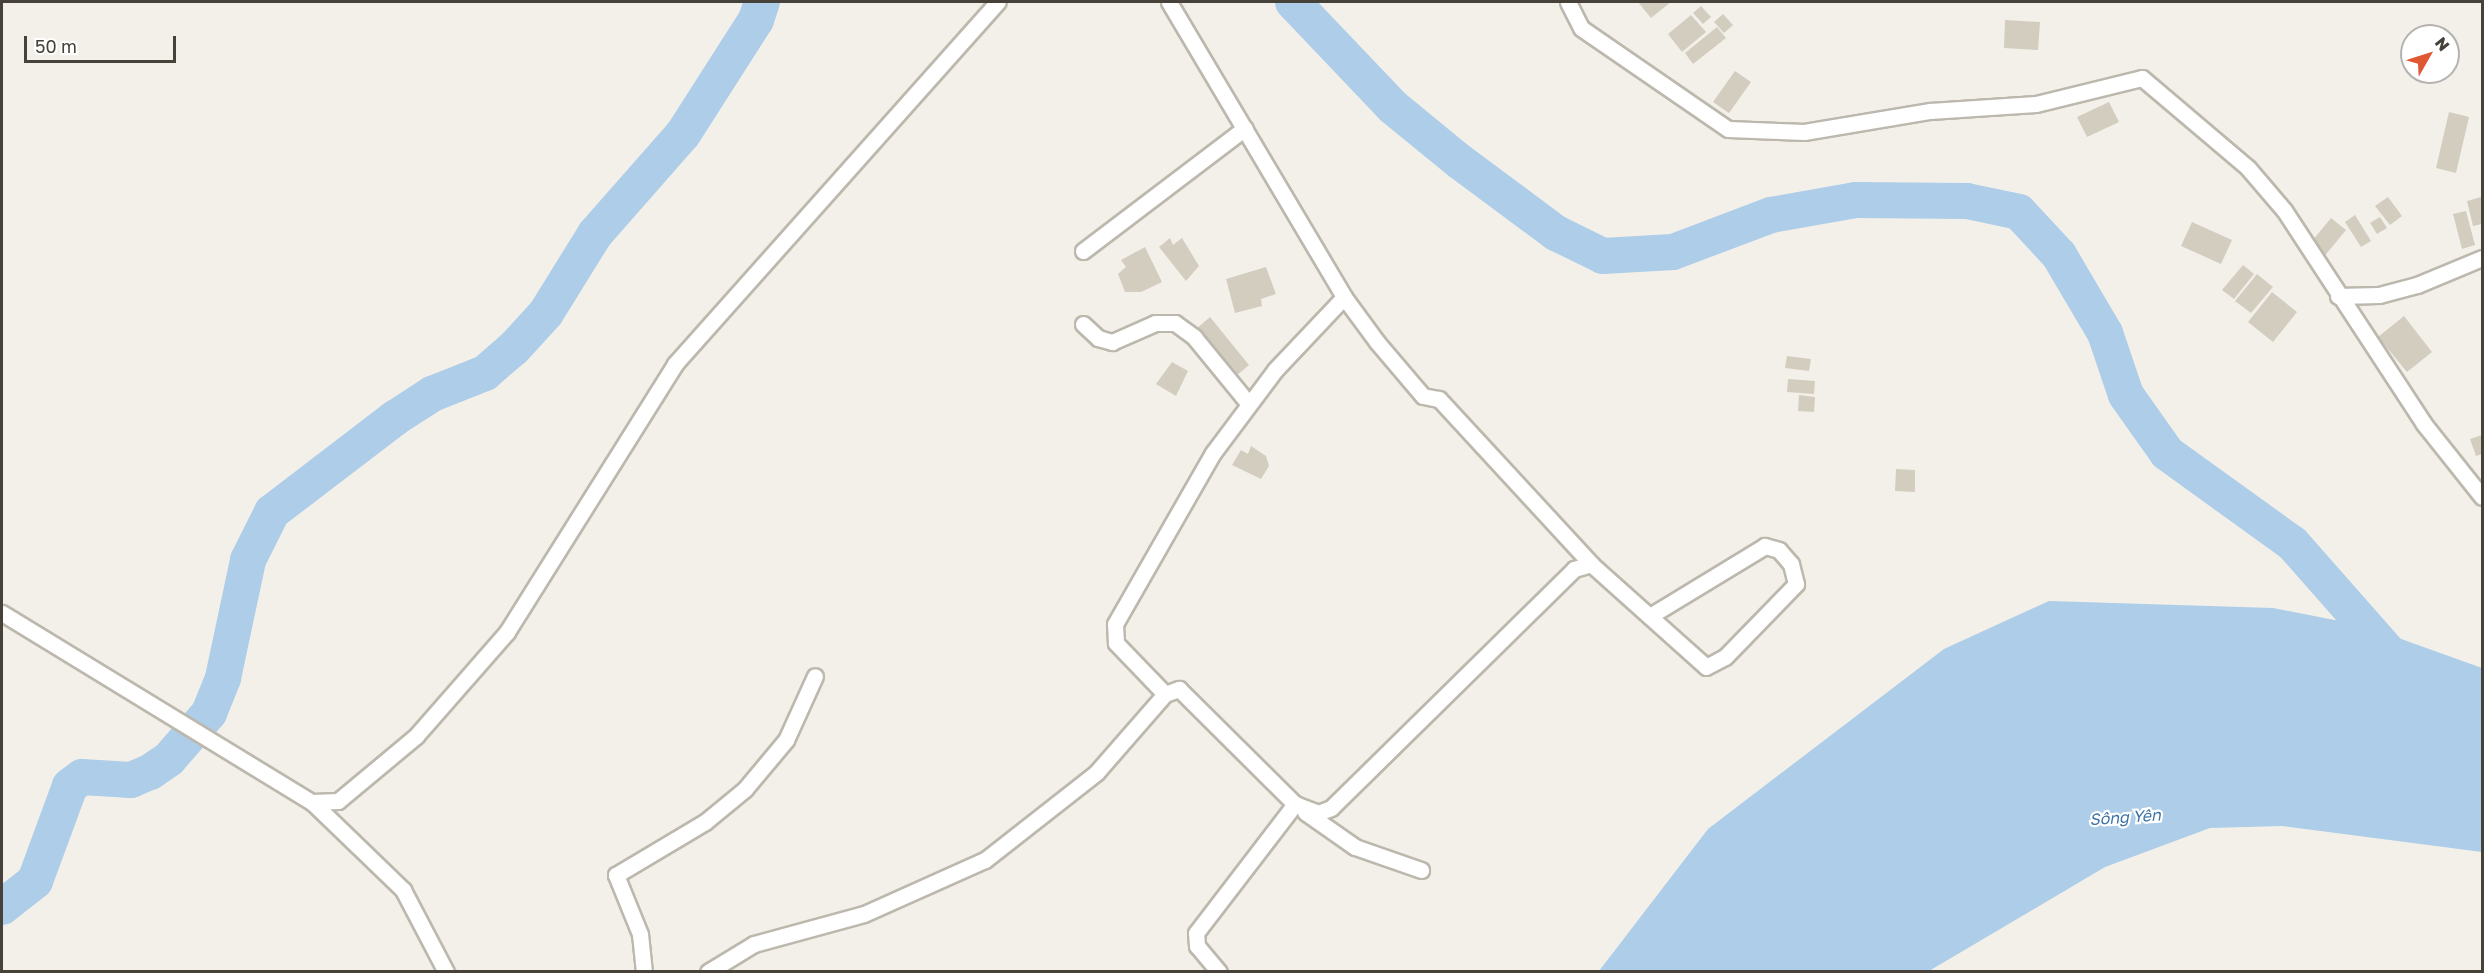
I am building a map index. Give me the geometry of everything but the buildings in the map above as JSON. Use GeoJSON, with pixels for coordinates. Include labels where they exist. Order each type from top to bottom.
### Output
{"type":"FeatureCollection","features":[{"type":"Feature","properties":{"kind":"street"},"geometry":{"type":"LineString","coordinates":[[312,802],[338,801],[416,736],[507,632],[675,364],[998,2]]}},
{"type":"Feature","properties":{"kind":"street"},"geometry":{"type":"LineString","coordinates":[[1169,2],[1344,297],[1423,396],[1439,399],[1591,564],[1706,667],[1725,657],[1796,584],[1791,564],[1779,550],[1765,546],[1650,616]]}},
{"type":"Feature","properties":{"kind":"street"},"geometry":{"type":"LineString","coordinates":[[1568,2],[1581,28],[1728,129],[1804,132],[1930,111],[2036,104],[2142,78],[2248,168],[2284,210],[2338,296],[2424,424],[2482,496]]}},
{"type":"Feature","properties":{"kind":"street"},"geometry":{"type":"LineString","coordinates":[[1083,252],[1245,128]]}},
{"type":"Feature","properties":{"kind":"street"},"geometry":{"type":"LineString","coordinates":[[2338,296],[2379,295],[2417,285],[2482,258]]}},
{"type":"Feature","properties":{"kind":"street"},"geometry":{"type":"LineString","coordinates":[[1165,694],[1116,643],[1115,624],[1153,550],[1248,403],[1344,297]]}},
{"type":"Feature","properties":{"kind":"street"},"geometry":{"type":"LineString","coordinates":[[1083,324],[1098,338],[1112,342],[1155,323],[1175,323],[1194,337],[1248,403]]}},
{"type":"Feature","properties":{"kind":"street"},"geometry":{"type":"LineString","coordinates":[[1300,808],[1331,808],[1574,569],[1591,564]]}},
{"type":"Feature","properties":{"kind":"street"},"geometry":{"type":"LineString","coordinates":[[2,613],[312,802],[403,890],[446,972]]}},
{"type":"Feature","properties":{"kind":"street"},"geometry":{"type":"LineString","coordinates":[[645,972],[640,934],[616,875],[705,822],[744,789],[786,740],[815,676]]}},
{"type":"Feature","properties":{"kind":"street"},"geometry":{"type":"LineString","coordinates":[[708,972],[754,944],[864,914],[985,860],[1096,774],[1165,694],[1179,689],[1300,808],[1355,847],[1421,870]]}},
{"type":"Feature","properties":{"kind":"street"},"geometry":{"type":"LineString","coordinates":[[1219,972],[1197,946],[1196,933],[1300,808]]}},
{"type":"Feature","properties":{"kind":"water","name":"Sông Yên"},"geometry":{"type":"Polygon","coordinates":[[[2049,601],[2273,608],[2365,626],[2482,668],[2482,852],[2282,826],[2210,828],[2105,867],[1929,971],[1599,971],[1708,829],[1944,649],[2049,601]]]}},
{"type":"Feature","properties":{"kind":"waterway"},"geometry":{"type":"LineString","coordinates":[[2,907],[35,881],[70,786],[82,777],[131,780],[150,772],[169,759],[209,713],[223,678],[248,560],[272,512],[395,418],[432,394],[485,373],[514,348],[546,313],[595,234],[683,134],[756,20],[762,2]]}},
{"type":"Feature","properties":{"kind":"waterway"},"geometry":{"type":"LineString","coordinates":[[1293,2],[1393,107],[1459,161],[1556,233],[1603,256],[1673,252],[1771,215],[1856,200],[1967,201],[2019,212],[2059,255],[2105,333],[2126,395],[2167,453],[2293,544],[2397,662]]}}]}
